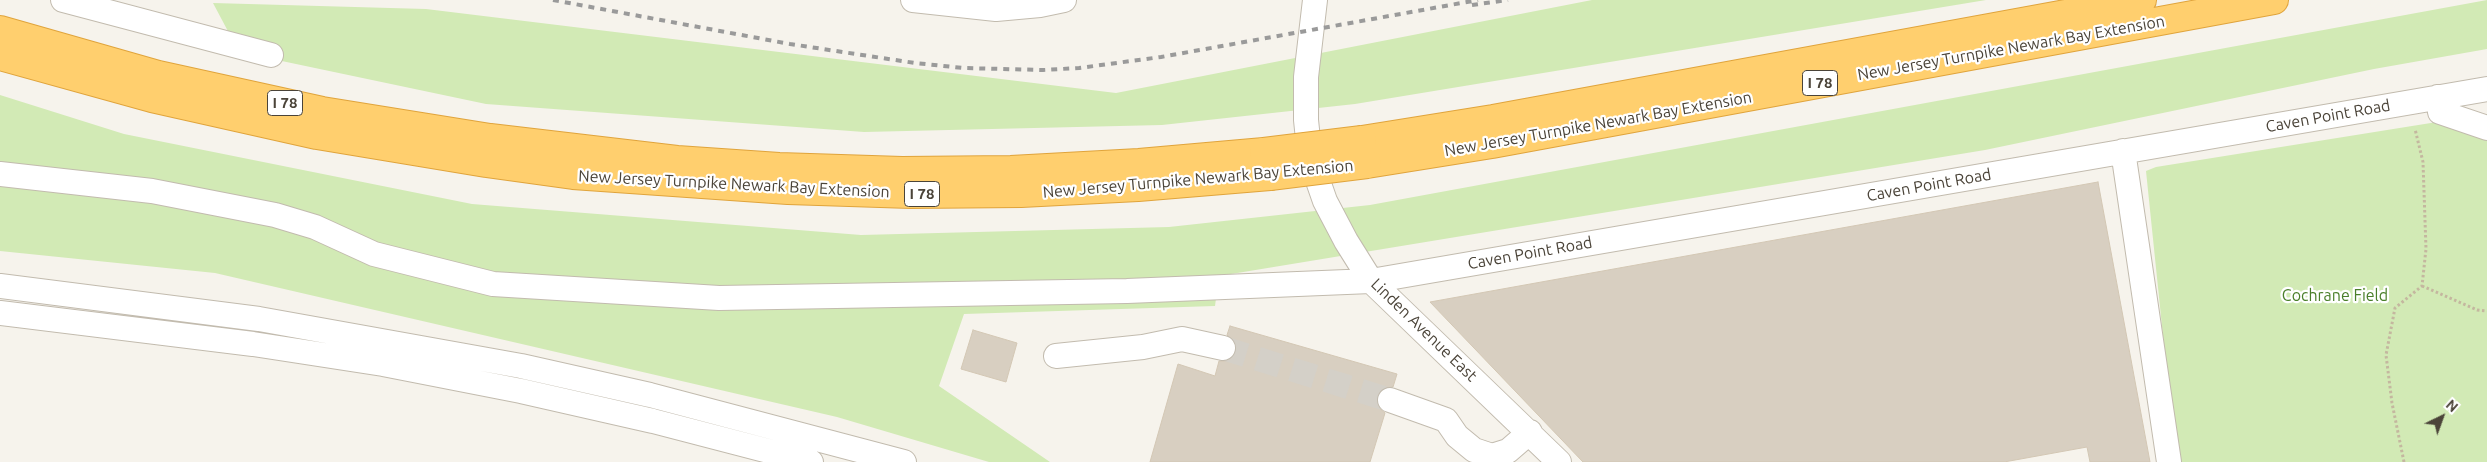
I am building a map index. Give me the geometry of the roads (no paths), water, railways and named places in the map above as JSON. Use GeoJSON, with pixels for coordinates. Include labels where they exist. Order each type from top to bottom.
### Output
{"type":"FeatureCollection","features":[{"type":"Feature","properties":{"kind":"highway","name":"New Jersey Turnpike Newark Bay Extension"},"geometry":{"type":"LineString","coordinates":[[1364,152],[1493,119],[2142,0]]}},
{"type":"Feature","properties":{"kind":"highway","name":"New Jersey Turnpike Newark Bay Extension"},"geometry":{"type":"LineString","coordinates":[[0,30],[158,75],[303,107],[421,128],[574,162],[788,190],[911,194],[1022,193],[1138,187],[1267,164],[1364,152],[1492,144],[2274,0]]}},
{"type":"Feature","properties":{"kind":"highway","name":"New Jersey Turnpike Newark Bay Extension"},"geometry":{"type":"LineString","coordinates":[[0,58],[152,98],[317,135],[486,163],[574,162]]}},
{"type":"Feature","properties":{"kind":"street"},"geometry":{"type":"LineString","coordinates":[[62,0],[271,55]]}},
{"type":"Feature","properties":{"kind":"street"},"geometry":{"type":"LineString","coordinates":[[913,0],[996,9],[1064,0]]}},
{"type":"Feature","properties":{"kind":"street","name":"Linden Avenue East"},"geometry":{"type":"LineString","coordinates":[[1315,0],[1306,76],[1306,120],[1310,158],[1325,200],[1346,241],[1371,281],[1559,462]]}},
{"type":"Feature","properties":{"kind":"street","name":"Caven Point Road"},"geometry":{"type":"LineString","coordinates":[[0,174],[152,191],[275,215],[315,227],[374,254],[493,284],[719,298],[1127,291],[1371,281],[2487,89]]}},
{"type":"Feature","properties":{"kind":"street"},"geometry":{"type":"LineString","coordinates":[[2438,97],[2440,112],[2487,128]]}},
{"type":"Feature","properties":{"kind":"street"},"geometry":{"type":"LineString","coordinates":[[2124,151],[2169,462]]}},
{"type":"Feature","properties":{"kind":"street"},"geometry":{"type":"LineString","coordinates":[[0,286],[60,292],[259,319],[521,366],[650,395],[904,462]]}},
{"type":"Feature","properties":{"kind":"street"},"geometry":{"type":"LineString","coordinates":[[0,313],[253,344],[401,368],[653,421],[811,462]]}},
{"type":"Feature","properties":{"kind":"street"},"geometry":{"type":"LineString","coordinates":[[1056,356],[1143,347],[1182,339],[1223,348]]}},
{"type":"Feature","properties":{"kind":"street"},"geometry":{"type":"LineString","coordinates":[[1390,400],[1446,420],[1457,436],[1474,450],[1502,459],[1508,451],[1530,432]]}},
{"type":"Feature","properties":{"kind":"tunnel"},"geometry":{"type":"LineString","coordinates":[[1223,348],[1390,400]]}},
{"type":"Feature","properties":{"kind":"railway"},"geometry":{"type":"LineString","coordinates":[[553,0],[790,44],[915,63],[963,68],[1043,70],[1079,68],[1161,57],[1478,0]]}},
{"type":"Feature","properties":{"kind":"railway"},"geometry":{"type":"LineString","coordinates":[[1472,5],[1508,0]]}},
{"type":"Feature","properties":{"kind":"park label","name":"Cochrane Field"},"geometry":{"type":"Point","coordinates":[2335,296]}}]}
